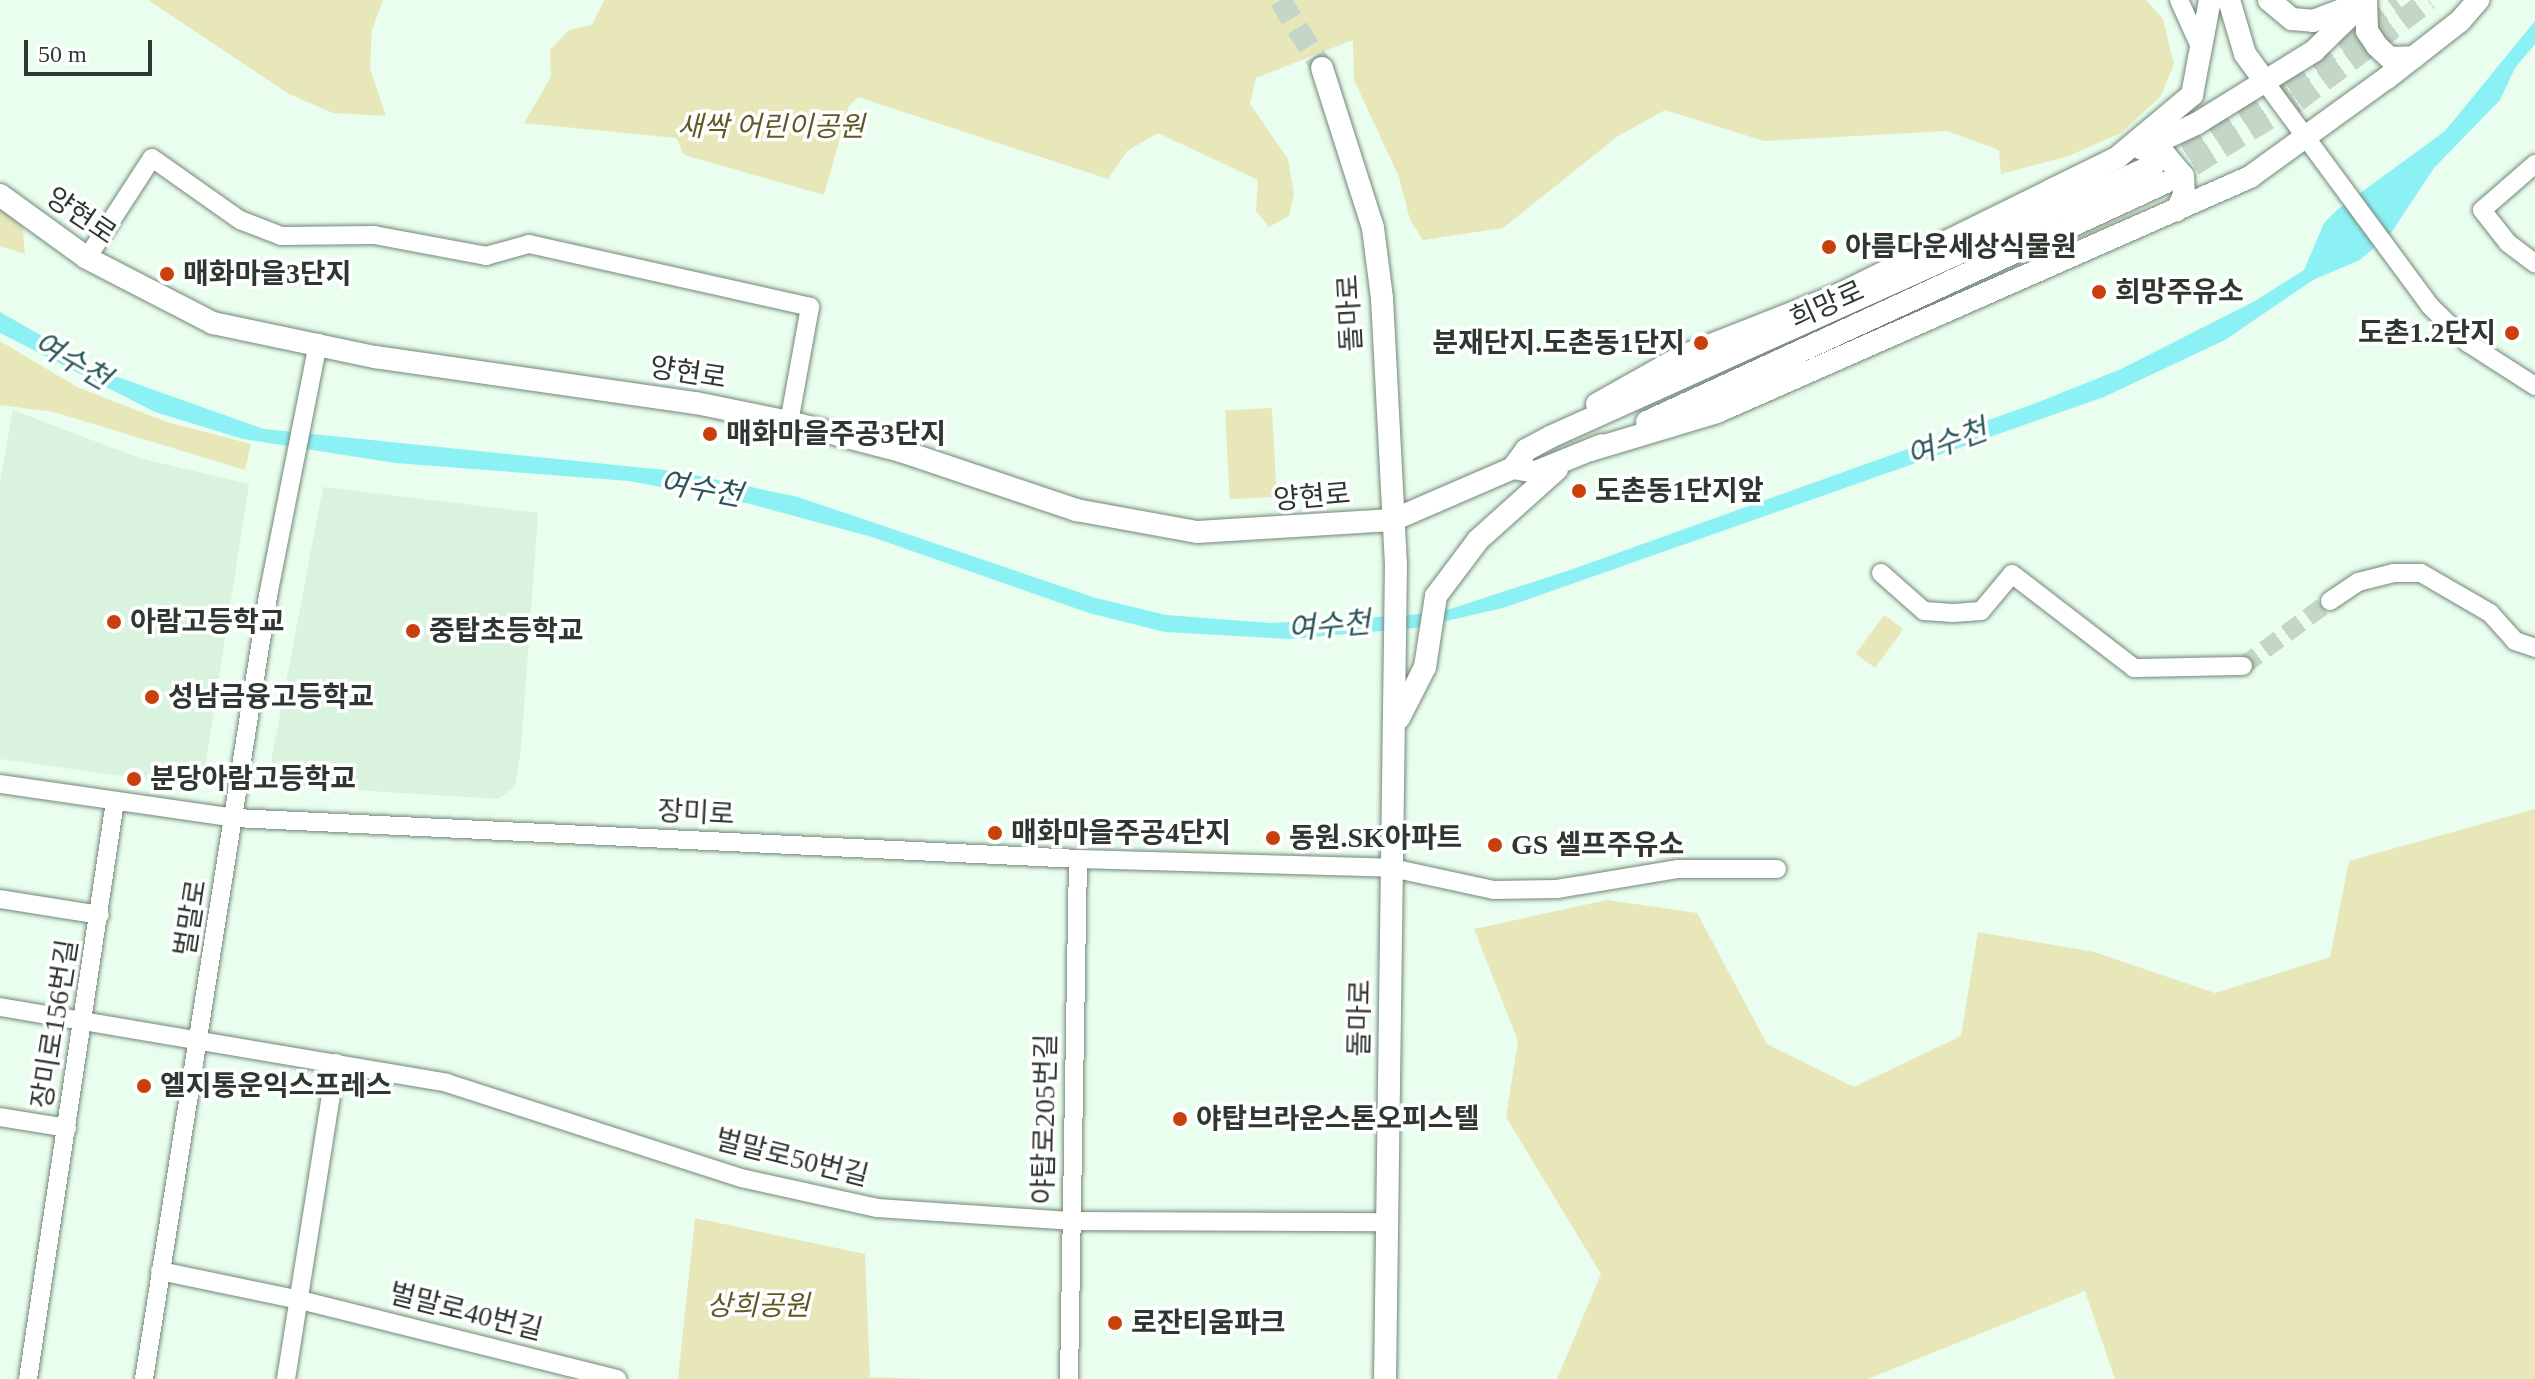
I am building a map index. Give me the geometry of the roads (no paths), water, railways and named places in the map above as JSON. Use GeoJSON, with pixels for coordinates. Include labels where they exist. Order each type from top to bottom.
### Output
{"type":"FeatureCollection","features":[{"type":"Feature","properties":{"kind":"main road"},"geometry":{"type":"LineString","coordinates":[[1550,437],[1605,398],[1683,356],[1838,295],[2118,157],[2192,95],[2210,0]]}},
{"type":"Feature","properties":{"kind":"main road"},"geometry":{"type":"LineString","coordinates":[[2229,0],[2245,54],[2265,82]]}},
{"type":"Feature","properties":{"kind":"main road"},"geometry":{"type":"LineString","coordinates":[[2269,0],[2292,19],[2313,21],[2359,0]]}},
{"type":"Feature","properties":{"kind":"main road"},"geometry":{"type":"LineString","coordinates":[[2050,191],[2154,165],[2265,82],[2314,51],[2366,0]]}},
{"type":"Feature","properties":{"kind":"main road"},"geometry":{"type":"LineString","coordinates":[[2366,0],[2367,31],[2377,46],[2390,58],[2414,57]]}},
{"type":"Feature","properties":{"kind":"main road"},"geometry":{"type":"LineString","coordinates":[[1591,450],[1717,412],[2250,177],[2306,140],[2414,57],[2478,0]]}},
{"type":"Feature","properties":{"kind":"main road","name":"돌마로"},"geometry":{"type":"LineString","coordinates":[[1322,68],[1373,228],[1382,298],[1396,563],[1398,659],[1385,1379]]}},
{"type":"Feature","properties":{"kind":"main road"},"geometry":{"type":"LineString","coordinates":[[2154,165],[2166,156],[2183,176],[2184,195],[2177,210]]}},
{"type":"Feature","properties":{"kind":"main road","name":"희망로"},"geometry":{"type":"LineString","coordinates":[[1393,520],[1513,468],[1526,450],[1550,437],[2154,165]]}},
{"type":"Feature","properties":{"kind":"main road","name":"희망로"},"geometry":{"type":"LineString","coordinates":[[1513,468],[1536,472],[1561,465],[2154,165]]}},
{"type":"Feature","properties":{"kind":"main road","name":"양현로"},"geometry":{"type":"LineString","coordinates":[[0,195],[87,258],[213,323],[375,357],[696,403],[789,422],[901,451],[1076,510],[1197,532],[1393,520]]}},
{"type":"Feature","properties":{"kind":"main road"},"geometry":{"type":"LineString","coordinates":[[1396,724],[1425,667],[1436,596],[1478,540],[1561,465]]}},
{"type":"Feature","properties":{"kind":"street"},"geometry":{"type":"LineString","coordinates":[[2179,0],[2202,51]]}},
{"type":"Feature","properties":{"kind":"street"},"geometry":{"type":"LineString","coordinates":[[2265,82],[2398,263],[2468,343],[2535,386]]}},
{"type":"Feature","properties":{"kind":"street"},"geometry":{"type":"LineString","coordinates":[[87,258],[152,158],[240,220],[281,236],[374,235],[486,256],[529,244],[810,307],[789,422]]}},
{"type":"Feature","properties":{"kind":"street"},"geometry":{"type":"LineString","coordinates":[[2535,164],[2482,210],[2508,243],[2535,263]]}},
{"type":"Feature","properties":{"kind":"street","name":"벌말로"},"geometry":{"type":"LineString","coordinates":[[144,1379],[268,596],[297,466],[318,343]]}},
{"type":"Feature","properties":{"kind":"street"},"geometry":{"type":"LineString","coordinates":[[1881,573],[1924,611],[1953,613],[1981,611],[2012,574],[2134,668],[2243,666]]}},
{"type":"Feature","properties":{"kind":"street"},"geometry":{"type":"LineString","coordinates":[[2330,601],[2358,582],[2393,573],[2421,573],[2490,613],[2515,641],[2535,648]]}},
{"type":"Feature","properties":{"kind":"street","name":"장미로"},"geometry":{"type":"LineString","coordinates":[[0,784],[235,818],[1078,859],[1392,868],[1494,890],[1557,889],[1678,869],[1777,869]]}},
{"type":"Feature","properties":{"kind":"street","name":"장미로156번길"},"geometry":{"type":"LineString","coordinates":[[28,1379],[44,1254],[84,1020],[115,802]]}},
{"type":"Feature","properties":{"kind":"street","name":"야탑로205번길"},"geometry":{"type":"LineString","coordinates":[[1069,1379],[1078,859]]}},
{"type":"Feature","properties":{"kind":"street"},"geometry":{"type":"LineString","coordinates":[[0,899],[100,915]]}},
{"type":"Feature","properties":{"kind":"street","name":"벌말로50번길"},"geometry":{"type":"LineString","coordinates":[[0,1007],[447,1083],[741,1178],[877,1208],[1071,1221],[1386,1222]]}},
{"type":"Feature","properties":{"kind":"street"},"geometry":{"type":"LineString","coordinates":[[286,1379],[336,1063]]}},
{"type":"Feature","properties":{"kind":"street"},"geometry":{"type":"LineString","coordinates":[[0,1117],[67,1128]]}},
{"type":"Feature","properties":{"kind":"street","name":"벌말로40번길"},"geometry":{"type":"LineString","coordinates":[[160,1271],[300,1300],[617,1379]]}},
{"type":"Feature","properties":{"kind":"water","name":"여수천"},"geometry":{"type":"Polygon","coordinates":[[[2535,21],[2535,44],[2515,68],[2500,100],[2434,168],[2391,233],[2360,260],[2313,280],[2225,340],[2104,397],[1503,608],[1415,628],[1290,639],[1165,632],[1089,613],[872,537],[746,503],[629,481],[395,463],[243,439],[155,412],[0,333],[0,312],[109,374],[264,429],[675,471],[798,497],[1096,598],[1166,615],[1271,623],[1411,615],[1450,609],[1570,570],[2036,403],[2121,369],[2255,301],[2304,270],[2324,223],[2337,210],[2445,131],[2535,21]]]}},
{"type":"Feature","properties":{"kind":"tunnel"},"geometry":{"type":"LineString","coordinates":[[1280,0],[1322,68]]}},
{"type":"Feature","properties":{"kind":"tunnel"},"geometry":{"type":"LineString","coordinates":[[2154,165],[2286,85],[2396,0]]}},
{"type":"Feature","properties":{"kind":"tunnel"},"geometry":{"type":"LineString","coordinates":[[2165,182],[2297,101],[2429,0]]}},
{"type":"Feature","properties":{"kind":"tunnel"},"geometry":{"type":"LineString","coordinates":[[2243,666],[2330,601]]}},
{"type":"Feature","properties":{"kind":"place","name":"아름다운세상식물원"},"geometry":{"type":"Point","coordinates":[1829,247]}},
{"type":"Feature","properties":{"kind":"place","name":"매화마을3단지"},"geometry":{"type":"Point","coordinates":[167,274]}},
{"type":"Feature","properties":{"kind":"place","name":"희망주유소"},"geometry":{"type":"Point","coordinates":[2099,292]}},
{"type":"Feature","properties":{"kind":"place","name":"도촌1.2단지"},"geometry":{"type":"Point","coordinates":[2512,333]}},
{"type":"Feature","properties":{"kind":"place","name":"분재단지.도촌동1단지"},"geometry":{"type":"Point","coordinates":[1701,343]}},
{"type":"Feature","properties":{"kind":"place","name":"매화마을주공3단지"},"geometry":{"type":"Point","coordinates":[710,434]}},
{"type":"Feature","properties":{"kind":"place","name":"도촌동1단지앞"},"geometry":{"type":"Point","coordinates":[1579,491]}},
{"type":"Feature","properties":{"kind":"place","name":"아람고등학교"},"geometry":{"type":"Point","coordinates":[114,622]}},
{"type":"Feature","properties":{"kind":"place","name":"중탑초등학교"},"geometry":{"type":"Point","coordinates":[413,631]}},
{"type":"Feature","properties":{"kind":"place","name":"성남금융고등학교"},"geometry":{"type":"Point","coordinates":[152,697]}},
{"type":"Feature","properties":{"kind":"place","name":"분당아람고등학교"},"geometry":{"type":"Point","coordinates":[134,779]}},
{"type":"Feature","properties":{"kind":"place","name":"매화마을주공4단지"},"geometry":{"type":"Point","coordinates":[995,833]}},
{"type":"Feature","properties":{"kind":"place","name":"동원.SK아파트"},"geometry":{"type":"Point","coordinates":[1273,838]}},
{"type":"Feature","properties":{"kind":"place","name":"GS 셀프주유소"},"geometry":{"type":"Point","coordinates":[1495,845]}},
{"type":"Feature","properties":{"kind":"place","name":"엘지통운익스프레스"},"geometry":{"type":"Point","coordinates":[144,1086]}},
{"type":"Feature","properties":{"kind":"place","name":"야탑브라운스톤오피스텔"},"geometry":{"type":"Point","coordinates":[1180,1119]}},
{"type":"Feature","properties":{"kind":"place","name":"로잔티움파크"},"geometry":{"type":"Point","coordinates":[1115,1323]}},
{"type":"Feature","properties":{"kind":"park label","name":"새싹 어린이공원"},"geometry":{"type":"Point","coordinates":[771,127]}},
{"type":"Feature","properties":{"kind":"park label","name":"상희공원"},"geometry":{"type":"Point","coordinates":[758,1306]}}]}
